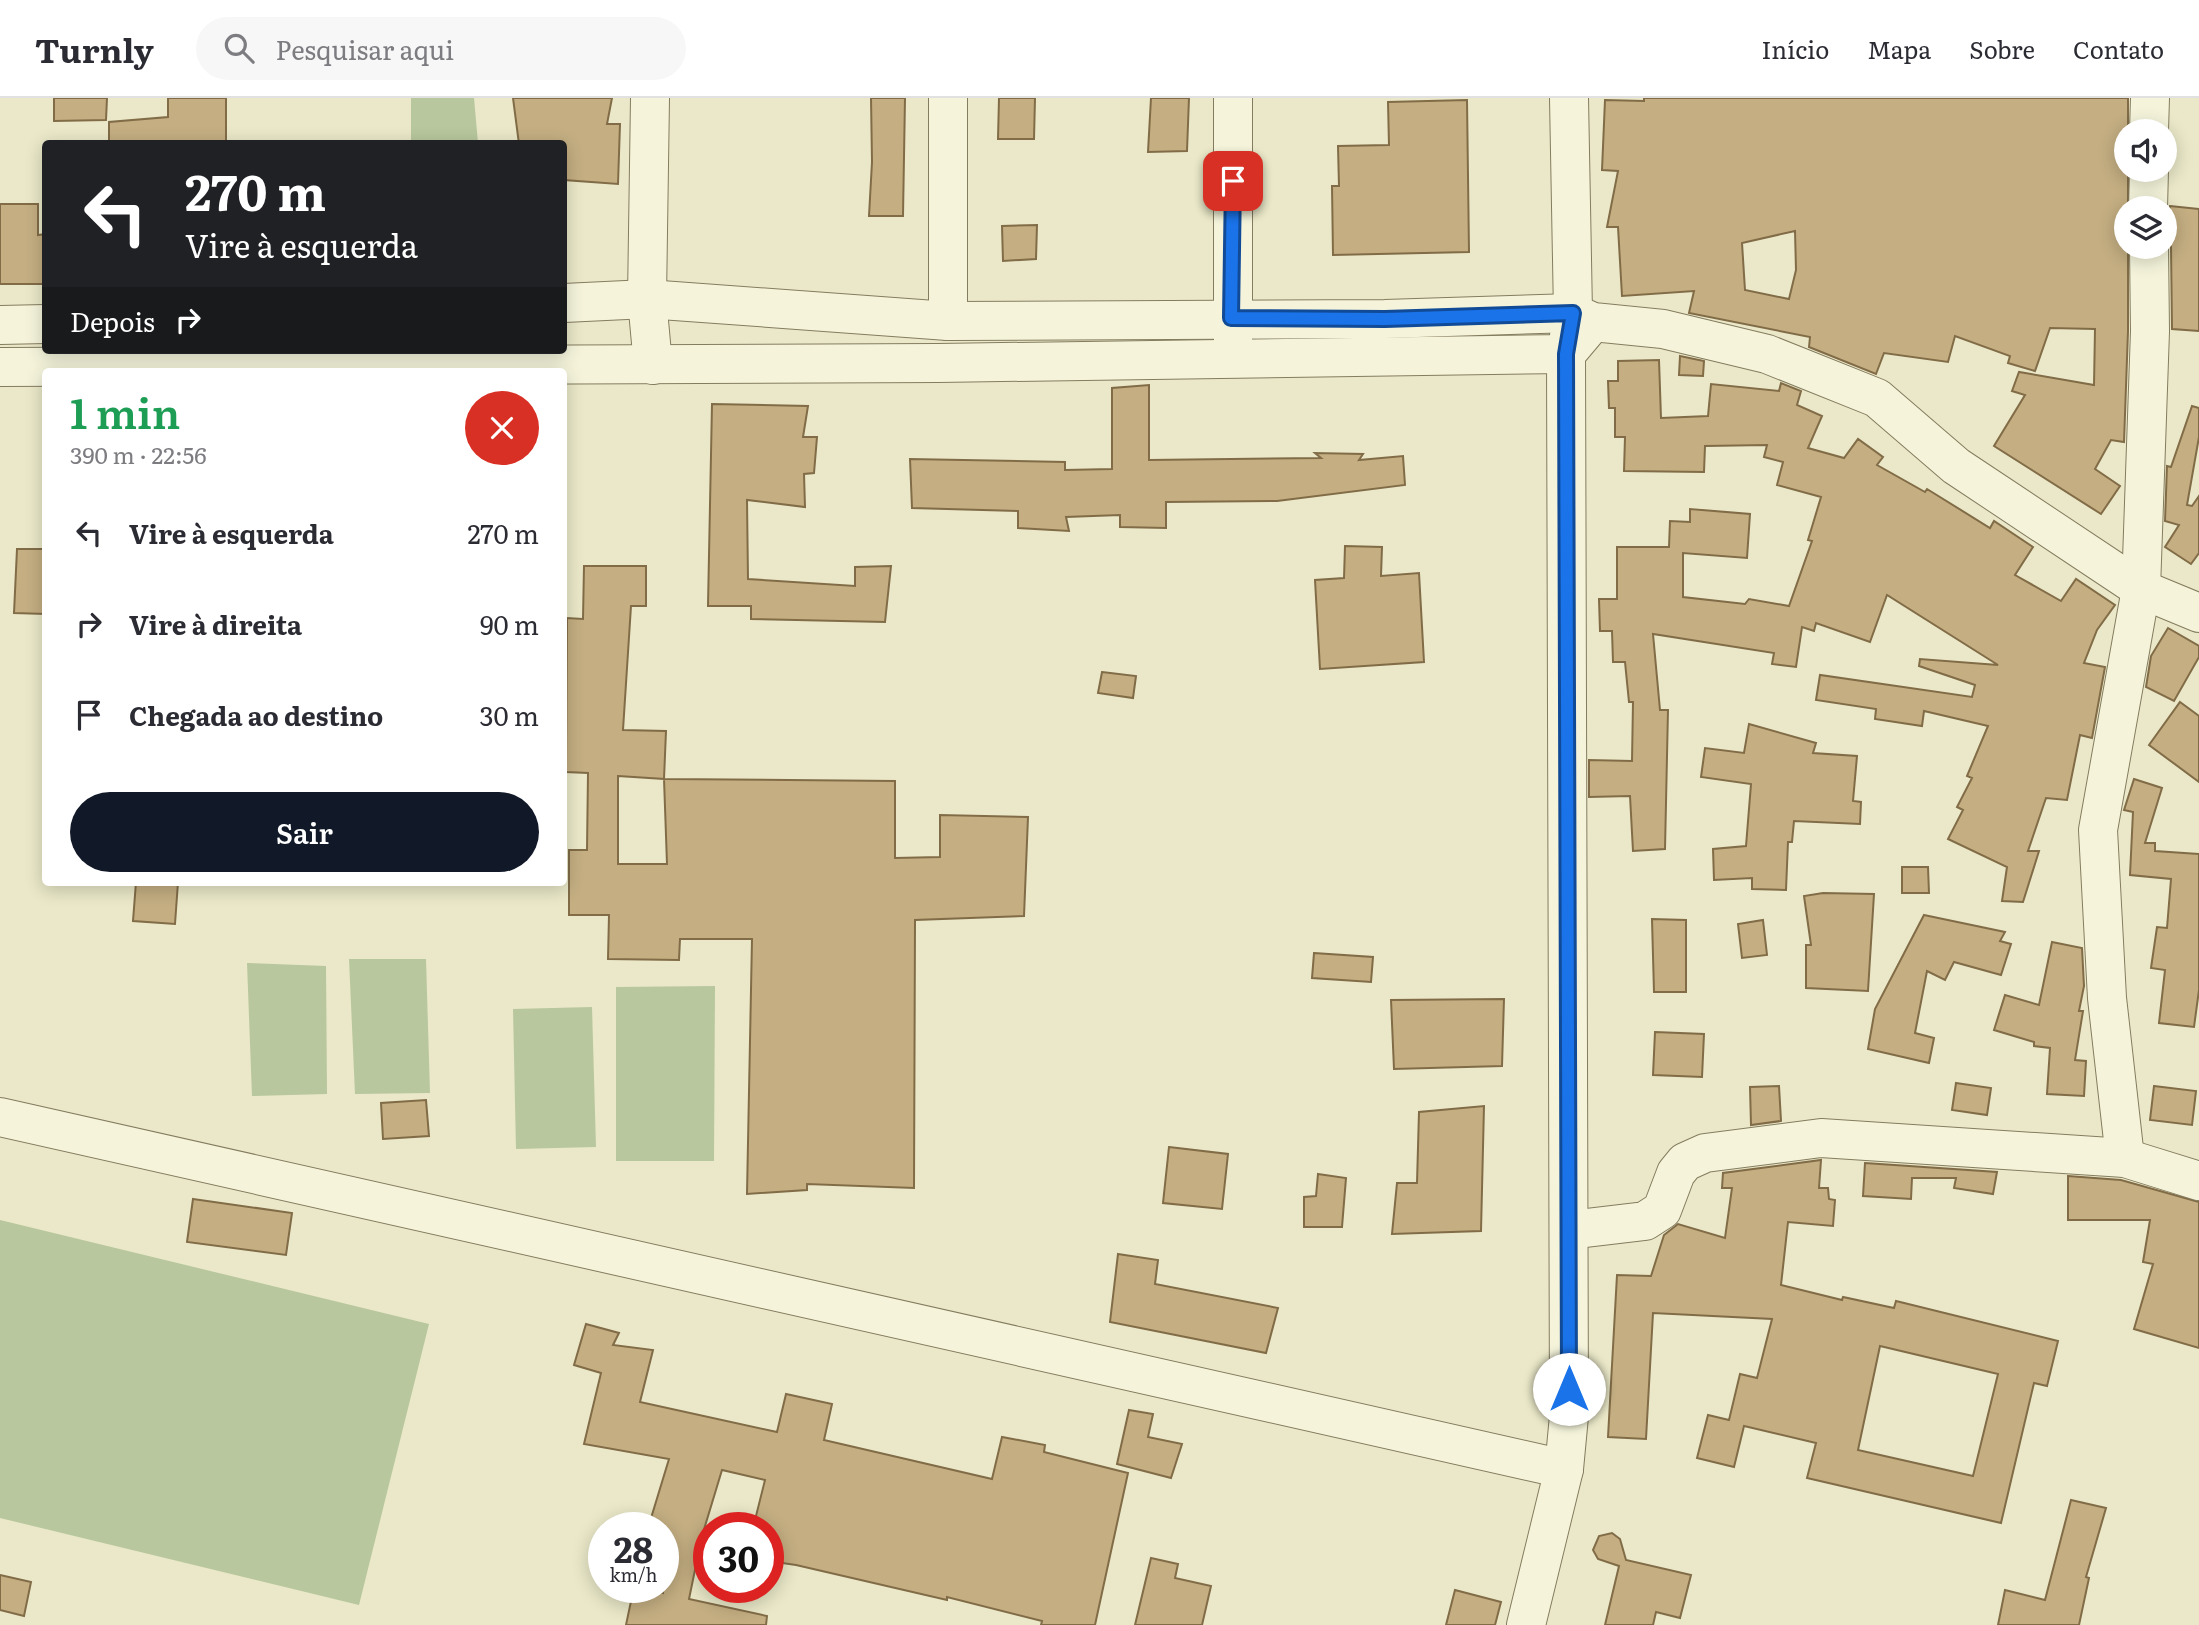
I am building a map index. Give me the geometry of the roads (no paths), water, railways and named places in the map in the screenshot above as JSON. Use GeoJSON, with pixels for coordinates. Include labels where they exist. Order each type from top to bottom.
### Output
{"type":"FeatureCollection","features":[{"type":"Feature","properties":{"kind":"street"},"geometry":{"type":"LineString","coordinates":[[650,98],[647,299],[653,365]]}},
{"type":"Feature","properties":{"kind":"street"},"geometry":{"type":"LineString","coordinates":[[948,98],[948,321]]}},
{"type":"Feature","properties":{"kind":"street"},"geometry":{"type":"LineString","coordinates":[[1233,98],[1231,318],[1234,360]]}},
{"type":"Feature","properties":{"kind":"street"},"geometry":{"type":"LineString","coordinates":[[1526,1625],[1564,1468],[1569,1416],[1566,354],[1583,317],[1569,98]]}},
{"type":"Feature","properties":{"kind":"street"},"geometry":{"type":"LineString","coordinates":[[2149,119],[2150,98]]}},
{"type":"Feature","properties":{"kind":"street"},"geometry":{"type":"LineString","coordinates":[[2124,1158],[2107,998],[2098,830],[2141,589],[2150,331],[2149,259]]}},
{"type":"Feature","properties":{"kind":"street"},"geometry":{"type":"LineString","coordinates":[[567,303],[647,299],[948,321],[1583,317],[1663,329],[1767,354],[1877,398],[1956,466],[2141,589],[2199,612]]}},
{"type":"Feature","properties":{"kind":"street"},"geometry":{"type":"LineString","coordinates":[[0,325],[42,324]]}},
{"type":"Feature","properties":{"kind":"street"},"geometry":{"type":"LineString","coordinates":[[0,367],[653,365],[1566,354]]}},
{"type":"Feature","properties":{"kind":"street"},"geometry":{"type":"LineString","coordinates":[[0,1117],[1564,1468]]}},
{"type":"Feature","properties":{"kind":"street"},"geometry":{"type":"LineString","coordinates":[[1569,1230],[1646,1221],[1662,1210],[1676,1173],[1685,1162],[1705,1153],[1821,1138],[2124,1158],[2199,1181]]}}]}
